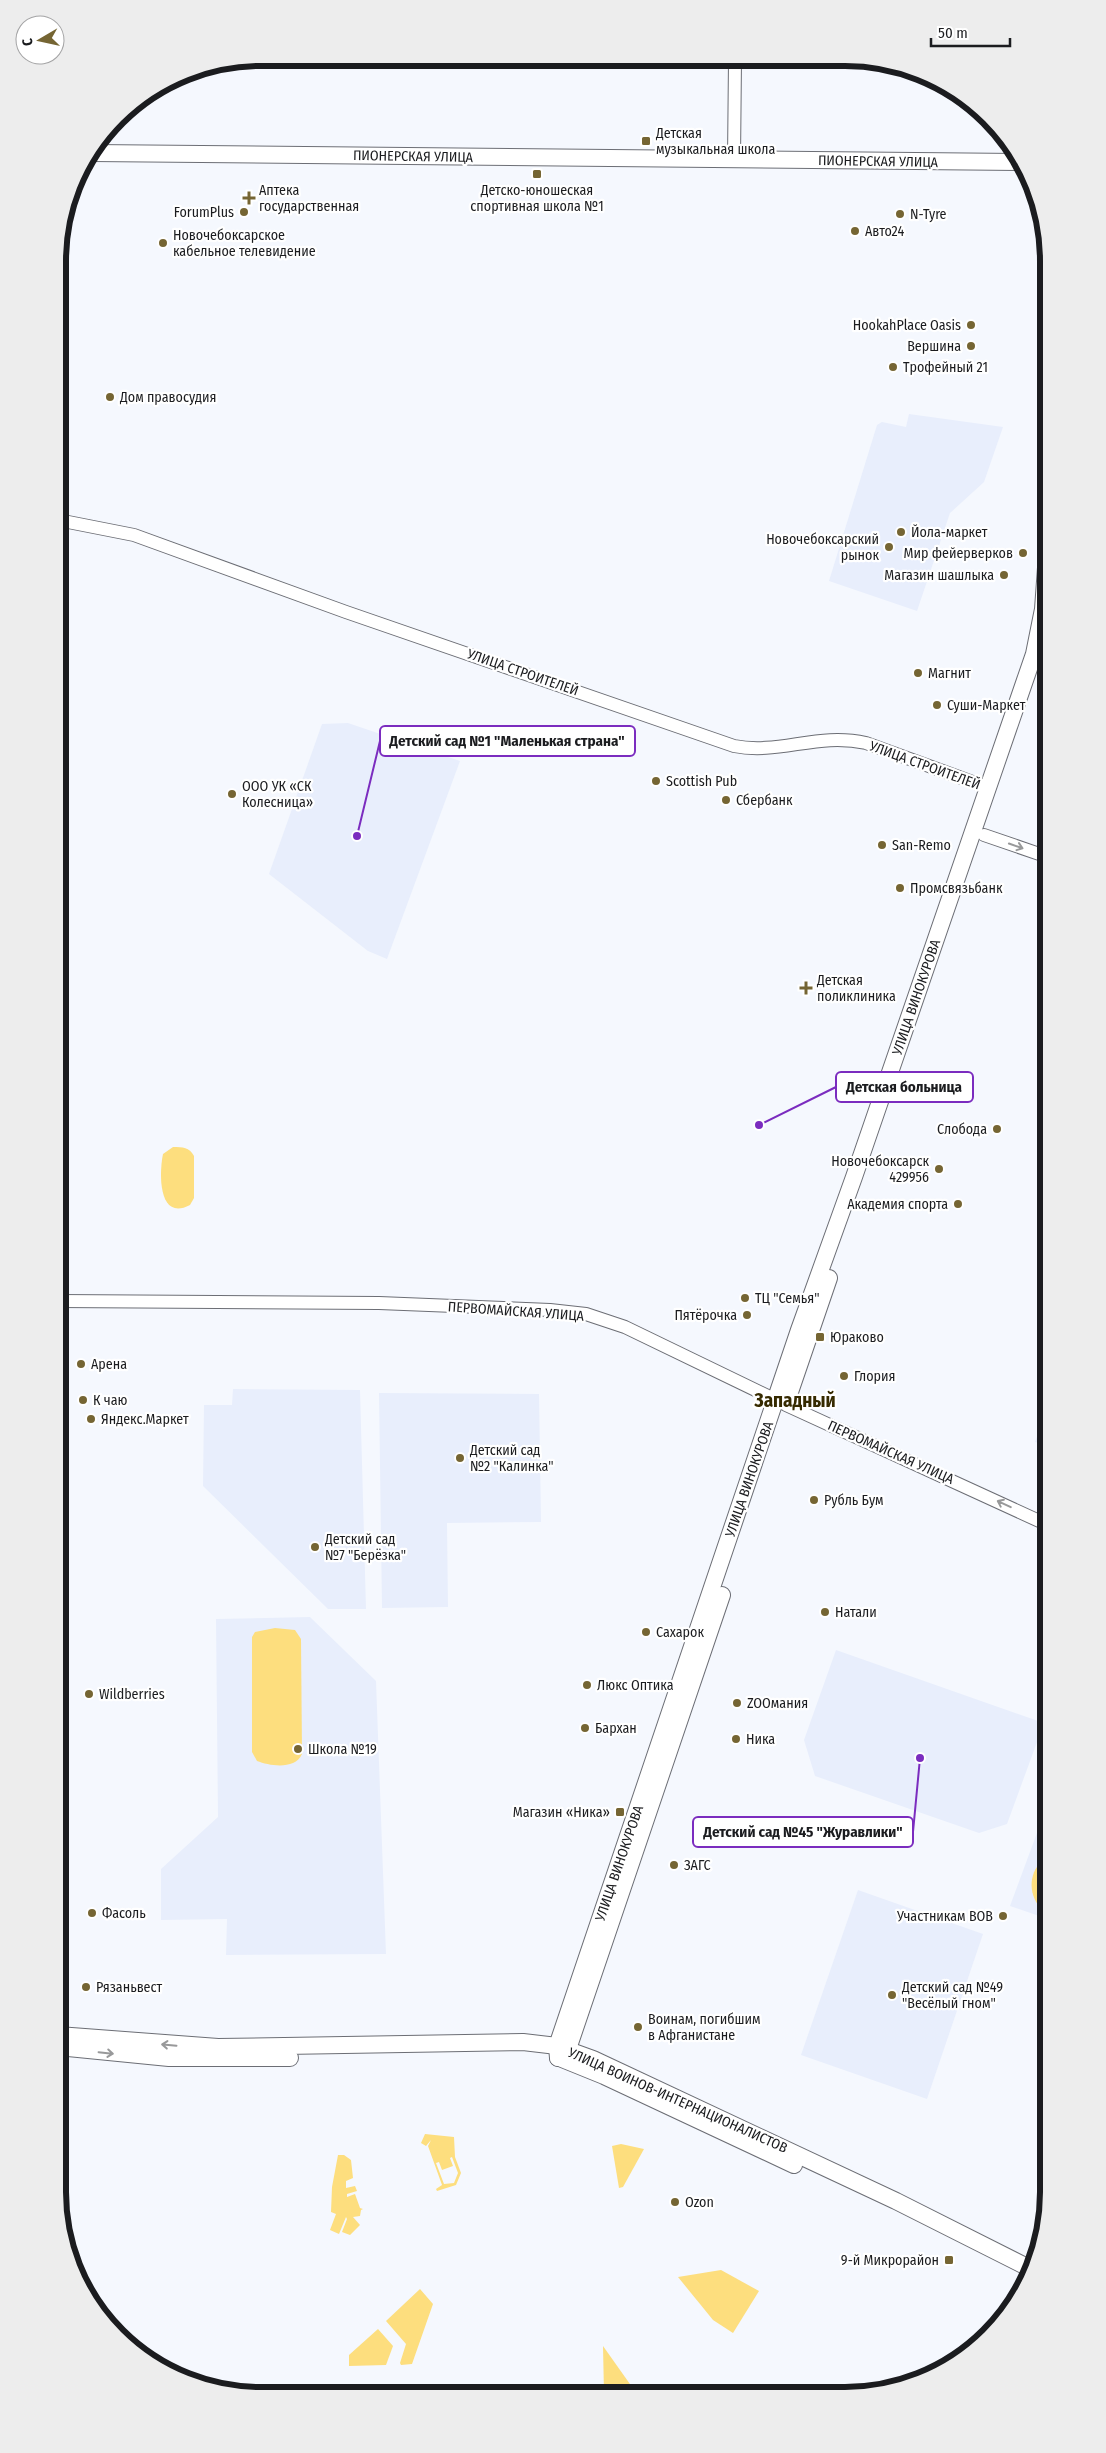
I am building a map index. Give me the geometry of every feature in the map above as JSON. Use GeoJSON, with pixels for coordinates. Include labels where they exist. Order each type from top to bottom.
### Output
{"type":"FeatureCollection","features":[{"type":"Feature","properties":{"kind":"main road","name":"ПИОНЕРСКАЯ УЛИЦА"},"geometry":{"type":"LineString","coordinates":[[99,153],[1013,162]]}},
{"type":"Feature","properties":{"kind":"main road","name":"УЛИЦА ВИНОКУРОВА"},"geometry":{"type":"LineString","coordinates":[[994,790],[1040,629]]}},
{"type":"Feature","properties":{"kind":"main road","name":"УЛИЦА ВИНОКУРОВА"},"geometry":{"type":"LineString","coordinates":[[561,2051],[781,1402],[1040,663]]}},
{"type":"Feature","properties":{"kind":"main road","name":"УЛИЦА ВОИНОВ-ИНТЕРНАЦИОНАЛИСТОВ"},"geometry":{"type":"LineString","coordinates":[[66,2036],[197,2047],[311,2052],[523,2053],[561,2051],[1025,2266]]}},
{"type":"Feature","properties":{"kind":"main road","name":"УЛИЦА ВОИНОВ-ИНТЕРНАЦИОНАЛИСТОВ"},"geometry":{"type":"LineString","coordinates":[[66,2048],[169,2058],[224,2060],[311,2052]]}},
{"type":"Feature","properties":{"kind":"main road","name":"УЛИЦА ВОИНОВ-ИНТЕРНАЦИОНАЛИСТОВ"},"geometry":{"type":"LineString","coordinates":[[872,2196],[1022,2274]]}},
{"type":"Feature","properties":{"kind":"street"},"geometry":{"type":"LineString","coordinates":[[734,159],[735,66]]}},
{"type":"Feature","properties":{"kind":"street","name":"УЛИЦА СТРОИТЕЛЕЙ"},"geometry":{"type":"LineString","coordinates":[[66,522],[134,535],[346,612],[734,746],[752,749],[828,738],[847,738],[866,742],[994,790]]}},
{"type":"Feature","properties":{"kind":"street"},"geometry":{"type":"LineString","coordinates":[[979,833],[1040,854]]}},
{"type":"Feature","properties":{"kind":"street","name":"ПЕРВОМАЙСКАЯ УЛИЦА"},"geometry":{"type":"LineString","coordinates":[[66,1302],[379,1303],[550,1310],[586,1314],[625,1327],[781,1402],[1040,1521]]}},
{"type":"Feature","properties":{"kind":"shaded area","name":"Новочебоксарский рынок"},"geometry":{"type":"Polygon","coordinates":[[[909,414],[1003,427],[984,482],[950,513],[917,611],[829,581],[877,425],[882,422],[906,427],[909,414]]]}},
{"type":"Feature","properties":{"kind":"shaded area"},"geometry":{"type":"Polygon","coordinates":[[[348,723],[460,761],[387,959],[368,951],[269,874],[322,724],[348,723]]]}},
{"type":"Feature","properties":{"kind":"shaded area"},"geometry":{"type":"Polygon","coordinates":[[[173,1147],[185,1148],[194,1156],[194,1198],[190,1205],[179,1208],[172,1207],[166,1201],[161,1183],[163,1154],[173,1147]]]}},
{"type":"Feature","properties":{"kind":"shaded area","name":"Детский сад №7 \"Берёзка\""},"geometry":{"type":"Polygon","coordinates":[[[233,1389],[360,1390],[366,1609],[328,1609],[203,1486],[204,1405],[232,1405],[233,1389]]]}},
{"type":"Feature","properties":{"kind":"shaded area","name":"Детский сад №2 \"Калинка\""},"geometry":{"type":"Polygon","coordinates":[[[379,1393],[539,1394],[541,1522],[447,1523],[448,1607],[382,1608],[379,1393]]]}},
{"type":"Feature","properties":{"kind":"shaded area"},"geometry":{"type":"Polygon","coordinates":[[[1040,1428],[1040,1444],[1035,1442],[1040,1428]]]}},
{"type":"Feature","properties":{"kind":"shaded area","name":"Школа №19"},"geometry":{"type":"Polygon","coordinates":[[[310,1617],[376,1681],[386,1954],[226,1955],[227,1919],[161,1920],[161,1869],[218,1817],[216,1619],[310,1617]]]}},
{"type":"Feature","properties":{"kind":"shaded area"},"geometry":{"type":"Polygon","coordinates":[[[275,1628],[295,1630],[301,1639],[302,1754],[294,1763],[288,1765],[275,1765],[257,1761],[252,1752],[252,1637],[255,1632],[275,1628]]]}},
{"type":"Feature","properties":{"kind":"shaded area"},"geometry":{"type":"Polygon","coordinates":[[[836,1650],[1040,1722],[1040,1734],[1007,1824],[979,1833],[815,1776],[804,1740],[836,1650]]]}},
{"type":"Feature","properties":{"kind":"shaded area"},"geometry":{"type":"Polygon","coordinates":[[[1040,1825],[1040,1916],[1010,1906],[1040,1825]]]}},
{"type":"Feature","properties":{"kind":"shaded area"},"geometry":{"type":"Polygon","coordinates":[[[1040,1863],[1040,1906],[1032,1892],[1032,1879],[1040,1863]]]}},
{"type":"Feature","properties":{"kind":"shaded area","name":"Детский сад №49 \"Весёлый гном\""},"geometry":{"type":"Polygon","coordinates":[[[858,1890],[983,1934],[927,2099],[801,2055],[858,1890]]]}},
{"type":"Feature","properties":{"kind":"shaded area"},"geometry":{"type":"Polygon","coordinates":[[[425,2134],[454,2137],[455,2157],[461,2173],[456,2185],[437,2191],[436,2189],[442,2185],[428,2146],[431,2140],[426,2146],[421,2143],[425,2134]],[[452,2157],[450,2158],[453,2166],[442,2170],[439,2162],[436,2163],[444,2184],[454,2183],[458,2173],[452,2157]]]}},
{"type":"Feature","properties":{"kind":"shaded area"},"geometry":{"type":"Polygon","coordinates":[[[621,2144],[644,2149],[623,2187],[619,2188],[612,2146],[621,2144]]]}},
{"type":"Feature","properties":{"kind":"shaded area"},"geometry":{"type":"Polygon","coordinates":[[[338,2155],[344,2155],[351,2160],[353,2178],[346,2181],[346,2188],[355,2186],[357,2191],[347,2194],[347,2197],[355,2194],[360,2208],[363,2209],[360,2216],[353,2217],[360,2225],[350,2235],[342,2232],[346,2217],[339,2234],[330,2230],[336,2214],[331,2212],[332,2187],[338,2155]]]}},
{"type":"Feature","properties":{"kind":"shaded area"},"geometry":{"type":"Polygon","coordinates":[[[721,2270],[759,2291],[733,2333],[713,2320],[678,2277],[721,2270]]]}},
{"type":"Feature","properties":{"kind":"shaded area"},"geometry":{"type":"Polygon","coordinates":[[[420,2289],[433,2304],[412,2364],[401,2365],[406,2344],[386,2321],[420,2289]]]}},
{"type":"Feature","properties":{"kind":"shaded area"},"geometry":{"type":"Polygon","coordinates":[[[378,2329],[393,2346],[386,2365],[349,2366],[349,2355],[378,2329]]]}},
{"type":"Feature","properties":{"kind":"shaded area"},"geometry":{"type":"Polygon","coordinates":[[[603,2346],[632,2387],[604,2387],[603,2346]]]}},
{"type":"Feature","properties":{"kind":"place","name":"Детская музыкальная школа"},"geometry":{"type":"Point","coordinates":[646,141]}},
{"type":"Feature","properties":{"kind":"place","name":"Детско-юношеская спортивная школа №1"},"geometry":{"type":"Point","coordinates":[537,174]}},
{"type":"Feature","properties":{"kind":"place","name":"Аптека государственная"},"geometry":{"type":"Point","coordinates":[249,198]}},
{"type":"Feature","properties":{"kind":"place","name":"ForumPlus"},"geometry":{"type":"Point","coordinates":[244,212]}},
{"type":"Feature","properties":{"kind":"place","name":"N-Tyre"},"geometry":{"type":"Point","coordinates":[900,214]}},
{"type":"Feature","properties":{"kind":"place","name":"Авто24"},"geometry":{"type":"Point","coordinates":[855,231]}},
{"type":"Feature","properties":{"kind":"place","name":"Новочебоксарское кабельное телевидение"},"geometry":{"type":"Point","coordinates":[163,243]}},
{"type":"Feature","properties":{"kind":"place","name":"HookahPlace Oasis"},"geometry":{"type":"Point","coordinates":[971,325]}},
{"type":"Feature","properties":{"kind":"place","name":"Вершина"},"geometry":{"type":"Point","coordinates":[971,346]}},
{"type":"Feature","properties":{"kind":"place","name":"Трофейный 21"},"geometry":{"type":"Point","coordinates":[893,367]}},
{"type":"Feature","properties":{"kind":"place","name":"Дом правосудия"},"geometry":{"type":"Point","coordinates":[110,397]}},
{"type":"Feature","properties":{"kind":"place","name":"Йола-маркет"},"geometry":{"type":"Point","coordinates":[901,532]}},
{"type":"Feature","properties":{"kind":"place","name":"Новочебоксарский рынок"},"geometry":{"type":"Point","coordinates":[889,547]}},
{"type":"Feature","properties":{"kind":"place","name":"Мир фейерверков"},"geometry":{"type":"Point","coordinates":[1023,553]}},
{"type":"Feature","properties":{"kind":"place","name":"Магазин шашлыка"},"geometry":{"type":"Point","coordinates":[1004,575]}},
{"type":"Feature","properties":{"kind":"place","name":"Магнит"},"geometry":{"type":"Point","coordinates":[918,673]}},
{"type":"Feature","properties":{"kind":"place","name":"Суши-Маркет"},"geometry":{"type":"Point","coordinates":[937,705]}},
{"type":"Feature","properties":{"kind":"place","name":"Scottish Pub"},"geometry":{"type":"Point","coordinates":[656,781]}},
{"type":"Feature","properties":{"kind":"place","name":"ООО УК «СК Колесница»"},"geometry":{"type":"Point","coordinates":[232,794]}},
{"type":"Feature","properties":{"kind":"place","name":"Сбербанк"},"geometry":{"type":"Point","coordinates":[726,800]}},
{"type":"Feature","properties":{"kind":"place","name":"Детский сад №1 \"Маленькая страна\""},"geometry":{"type":"Point","coordinates":[357,836]}},
{"type":"Feature","properties":{"kind":"place","name":"San-Remo"},"geometry":{"type":"Point","coordinates":[882,845]}},
{"type":"Feature","properties":{"kind":"place","name":"Промсвязьбанк"},"geometry":{"type":"Point","coordinates":[900,888]}},
{"type":"Feature","properties":{"kind":"place","name":"Детская поликлиника"},"geometry":{"type":"Point","coordinates":[806,988]}},
{"type":"Feature","properties":{"kind":"place","name":"Детская больница"},"geometry":{"type":"Point","coordinates":[759,1125]}},
{"type":"Feature","properties":{"kind":"place","name":"Слобода"},"geometry":{"type":"Point","coordinates":[997,1129]}},
{"type":"Feature","properties":{"kind":"place","name":"Новочебоксарск 429956"},"geometry":{"type":"Point","coordinates":[939,1169]}},
{"type":"Feature","properties":{"kind":"place","name":"Академия спорта"},"geometry":{"type":"Point","coordinates":[958,1204]}},
{"type":"Feature","properties":{"kind":"place","name":"ТЦ \"Семья\""},"geometry":{"type":"Point","coordinates":[745,1298]}},
{"type":"Feature","properties":{"kind":"place","name":"Пятёрочка"},"geometry":{"type":"Point","coordinates":[747,1315]}},
{"type":"Feature","properties":{"kind":"place","name":"Юраково"},"geometry":{"type":"Point","coordinates":[820,1337]}},
{"type":"Feature","properties":{"kind":"place","name":"Арена"},"geometry":{"type":"Point","coordinates":[81,1364]}},
{"type":"Feature","properties":{"kind":"place","name":"Глория"},"geometry":{"type":"Point","coordinates":[844,1376]}},
{"type":"Feature","properties":{"kind":"place","name":"К чаю"},"geometry":{"type":"Point","coordinates":[83,1400]}},
{"type":"Feature","properties":{"kind":"place","name":"Яндекс.Маркет"},"geometry":{"type":"Point","coordinates":[91,1419]}},
{"type":"Feature","properties":{"kind":"place","name":"Детский сад №2 \"Калинка\""},"geometry":{"type":"Point","coordinates":[460,1458]}},
{"type":"Feature","properties":{"kind":"place","name":"Рубль Бум"},"geometry":{"type":"Point","coordinates":[814,1500]}},
{"type":"Feature","properties":{"kind":"place","name":"Детский сад №7 \"Берёзка\""},"geometry":{"type":"Point","coordinates":[315,1547]}},
{"type":"Feature","properties":{"kind":"place","name":"Натали"},"geometry":{"type":"Point","coordinates":[825,1612]}},
{"type":"Feature","properties":{"kind":"place","name":"Сахарок"},"geometry":{"type":"Point","coordinates":[646,1632]}},
{"type":"Feature","properties":{"kind":"place","name":"Люкс Оптика"},"geometry":{"type":"Point","coordinates":[587,1685]}},
{"type":"Feature","properties":{"kind":"place","name":"Wildberries"},"geometry":{"type":"Point","coordinates":[89,1694]}},
{"type":"Feature","properties":{"kind":"place","name":"ZOOмания"},"geometry":{"type":"Point","coordinates":[737,1703]}},
{"type":"Feature","properties":{"kind":"place","name":"Бархан"},"geometry":{"type":"Point","coordinates":[585,1728]}},
{"type":"Feature","properties":{"kind":"place","name":"Ника"},"geometry":{"type":"Point","coordinates":[736,1739]}},
{"type":"Feature","properties":{"kind":"place","name":"Школа №19"},"geometry":{"type":"Point","coordinates":[298,1749]}},
{"type":"Feature","properties":{"kind":"place","name":"Детский сад №45 \"Журавлики\""},"geometry":{"type":"Point","coordinates":[920,1758]}},
{"type":"Feature","properties":{"kind":"place","name":"Магазин «Ника»"},"geometry":{"type":"Point","coordinates":[620,1812]}},
{"type":"Feature","properties":{"kind":"place","name":"ЗАГС"},"geometry":{"type":"Point","coordinates":[674,1865]}},
{"type":"Feature","properties":{"kind":"place","name":"Фасоль"},"geometry":{"type":"Point","coordinates":[92,1913]}},
{"type":"Feature","properties":{"kind":"place","name":"Участникам ВОВ"},"geometry":{"type":"Point","coordinates":[1003,1916]}},
{"type":"Feature","properties":{"kind":"place","name":"Рязаньвест"},"geometry":{"type":"Point","coordinates":[86,1987]}},
{"type":"Feature","properties":{"kind":"place","name":"Детский сад №49 \"Весёлый гном\""},"geometry":{"type":"Point","coordinates":[892,1995]}},
{"type":"Feature","properties":{"kind":"place","name":"Воинам, погибшим в Афганистане"},"geometry":{"type":"Point","coordinates":[638,2027]}},
{"type":"Feature","properties":{"kind":"place","name":"Ozon"},"geometry":{"type":"Point","coordinates":[675,2202]}},
{"type":"Feature","properties":{"kind":"place","name":"9-й Микрорайон"},"geometry":{"type":"Point","coordinates":[949,2260]}},
{"type":"Feature","properties":{"kind":"district","name":"Западный"},"geometry":{"type":"Point","coordinates":[795,1400]}}]}
